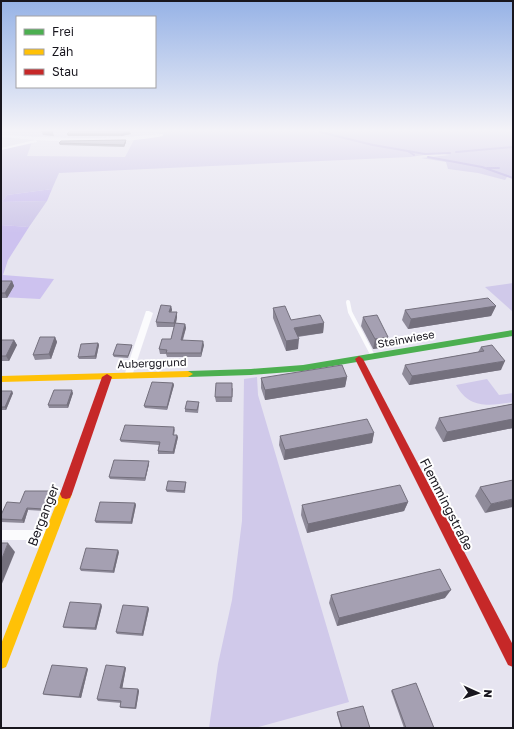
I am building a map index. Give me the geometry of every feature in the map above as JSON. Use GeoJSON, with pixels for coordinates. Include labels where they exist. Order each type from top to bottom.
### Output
{"type":"FeatureCollection","features":[{"type":"Feature","properties":{"kind":"street"},"geometry":{"type":"LineString","coordinates":[[128,376],[149,314]]}},
{"type":"Feature","properties":{"kind":"street","name":"Steinwiese"},"geometry":{"type":"LineString","coordinates":[[303,368],[513,333]]}},
{"type":"Feature","properties":{"kind":"street","name":"Flemmingstraße"},"geometry":{"type":"LineString","coordinates":[[358,359],[513,660]]}},
{"type":"Feature","properties":{"kind":"street","name":"Auberggrund"},"geometry":{"type":"LineString","coordinates":[[1,379],[107,377],[303,368]]}},
{"type":"Feature","properties":{"kind":"street","name":"Berganger"},"geometry":{"type":"LineString","coordinates":[[1,662],[50,535],[107,377]]}},
{"type":"Feature","properties":{"kind":"street"},"geometry":{"type":"LineString","coordinates":[[1,535],[50,535]]}},
{"type":"Feature","properties":{"kind":"lane"},"geometry":{"type":"LineString","coordinates":[[348,302],[350,312],[374,356]]}},
{"type":"Feature","properties":{"kind":"shaded area"},"geometry":{"type":"Polygon","coordinates":[[[1,164],[256,164],[59,173],[52,189],[7,195],[2,202],[47,201],[29,227],[1,225],[1,164]]]}},
{"type":"Feature","properties":{"kind":"shaded area"},"geometry":{"type":"Polygon","coordinates":[[[447,164],[513,164],[513,177],[507,177],[505,180],[478,173],[448,169],[447,164]]]}},
{"type":"Feature","properties":{"kind":"shaded area"},"geometry":{"type":"Polygon","coordinates":[[[52,189],[47,201],[2,202],[7,195],[52,189]]]}},
{"type":"Feature","properties":{"kind":"shaded area"},"geometry":{"type":"Polygon","coordinates":[[[1,225],[29,227],[8,260],[3,275],[54,279],[40,299],[1,297],[1,225]]]}},
{"type":"Feature","properties":{"kind":"shaded area"},"geometry":{"type":"Polygon","coordinates":[[[513,283],[513,312],[485,287],[513,283]]]}},
{"type":"Feature","properties":{"kind":"shaded area"},"geometry":{"type":"Polygon","coordinates":[[[257,377],[258,395],[349,702],[255,728],[209,728],[218,664],[232,600],[242,521],[244,379],[257,377]]]}},
{"type":"Feature","properties":{"kind":"shaded area"},"geometry":{"type":"Polygon","coordinates":[[[487,379],[499,395],[513,393],[513,402],[488,405],[473,402],[461,393],[456,385],[487,379]]]}},
{"type":"Feature","properties":{"kind":"building"},"geometry":{"type":"Polygon","coordinates":[[[1,281],[12,281],[5,293],[1,293],[1,281]]]}},
{"type":"Feature","properties":{"kind":"building"},"geometry":{"type":"Polygon","coordinates":[[[488,298],[496,306],[411,319],[405,310],[488,298]]]}},
{"type":"Feature","properties":{"kind":"building"},"geometry":{"type":"Polygon","coordinates":[[[161,305],[171,306],[169,312],[177,312],[174,323],[156,322],[161,305]]]}},
{"type":"Feature","properties":{"kind":"building"},"geometry":{"type":"Polygon","coordinates":[[[285,306],[291,320],[320,315],[324,323],[294,328],[299,339],[286,341],[273,308],[285,306]]]}},
{"type":"Feature","properties":{"kind":"building"},"geometry":{"type":"Polygon","coordinates":[[[377,315],[388,337],[375,339],[363,317],[377,315]]]}},
{"type":"Feature","properties":{"kind":"building"},"geometry":{"type":"Polygon","coordinates":[[[175,323],[185,324],[181,340],[203,341],[201,353],[166,353],[167,350],[159,349],[162,339],[171,339],[175,323]]]}},
{"type":"Feature","properties":{"kind":"building"},"geometry":{"type":"Polygon","coordinates":[[[40,337],[55,337],[49,354],[33,355],[40,337]]]}},
{"type":"Feature","properties":{"kind":"building"},"geometry":{"type":"Polygon","coordinates":[[[1,340],[14,340],[6,356],[1,356],[1,340]]]}},
{"type":"Feature","properties":{"kind":"building"},"geometry":{"type":"Polygon","coordinates":[[[98,343],[95,356],[78,357],[81,344],[98,343]]]}},
{"type":"Feature","properties":{"kind":"building"},"geometry":{"type":"Polygon","coordinates":[[[117,344],[132,345],[128,356],[113,355],[117,344]]]}},
{"type":"Feature","properties":{"kind":"building"},"geometry":{"type":"Polygon","coordinates":[[[492,345],[505,361],[412,376],[405,365],[484,351],[481,347],[492,345]]]}},
{"type":"Feature","properties":{"kind":"building"},"geometry":{"type":"Polygon","coordinates":[[[342,365],[347,377],[265,390],[261,378],[342,365]]]}},
{"type":"Feature","properties":{"kind":"building"},"geometry":{"type":"Polygon","coordinates":[[[152,382],[173,383],[167,407],[144,406],[152,382]]]}},
{"type":"Feature","properties":{"kind":"building"},"geometry":{"type":"Polygon","coordinates":[[[216,383],[232,383],[232,397],[215,397],[216,383]]]}},
{"type":"Feature","properties":{"kind":"building"},"geometry":{"type":"Polygon","coordinates":[[[54,390],[72,390],[67,405],[48,405],[54,390]]]}},
{"type":"Feature","properties":{"kind":"building"},"geometry":{"type":"Polygon","coordinates":[[[1,391],[12,391],[5,407],[1,407],[1,391]]]}},
{"type":"Feature","properties":{"kind":"building"},"geometry":{"type":"Polygon","coordinates":[[[187,401],[199,402],[197,410],[185,409],[187,401]]]}},
{"type":"Feature","properties":{"kind":"building"},"geometry":{"type":"Polygon","coordinates":[[[513,404],[513,419],[447,432],[439,418],[513,404]]]}},
{"type":"Feature","properties":{"kind":"building"},"geometry":{"type":"Polygon","coordinates":[[[367,419],[374,433],[285,450],[280,436],[367,419]]]}},
{"type":"Feature","properties":{"kind":"building"},"geometry":{"type":"Polygon","coordinates":[[[125,425],[174,427],[173,435],[177,435],[173,452],[158,451],[160,442],[120,440],[125,425]]]}},
{"type":"Feature","properties":{"kind":"building"},"geometry":{"type":"Polygon","coordinates":[[[114,460],[149,461],[145,478],[109,477],[114,460]]]}},
{"type":"Feature","properties":{"kind":"building"},"geometry":{"type":"Polygon","coordinates":[[[513,480],[513,499],[491,504],[480,487],[513,480]]]}},
{"type":"Feature","properties":{"kind":"building"},"geometry":{"type":"Polygon","coordinates":[[[168,481],[186,482],[184,491],[166,490],[168,481]]]}},
{"type":"Feature","properties":{"kind":"building"},"geometry":{"type":"Polygon","coordinates":[[[400,485],[408,502],[308,524],[302,505],[400,485]]]}},
{"type":"Feature","properties":{"kind":"building"},"geometry":{"type":"Polygon","coordinates":[[[25,491],[50,491],[43,509],[27,508],[22,520],[1,519],[1,515],[7,502],[20,503],[25,491]]]}},
{"type":"Feature","properties":{"kind":"building"},"geometry":{"type":"Polygon","coordinates":[[[100,502],[135,503],[131,522],[95,521],[100,502]]]}},
{"type":"Feature","properties":{"kind":"building"},"geometry":{"type":"Polygon","coordinates":[[[1,543],[8,543],[1,561],[1,543]]]}},
{"type":"Feature","properties":{"kind":"building"},"geometry":{"type":"Polygon","coordinates":[[[86,548],[118,550],[113,571],[80,569],[86,548]]]}},
{"type":"Feature","properties":{"kind":"building"},"geometry":{"type":"Polygon","coordinates":[[[440,569],[451,590],[339,618],[331,595],[440,569]]]}},
{"type":"Feature","properties":{"kind":"building"},"geometry":{"type":"Polygon","coordinates":[[[70,602],[101,604],[95,628],[63,627],[70,602]]]}},
{"type":"Feature","properties":{"kind":"building"},"geometry":{"type":"Polygon","coordinates":[[[123,605],[148,607],[142,634],[116,632],[123,605]]]}},
{"type":"Feature","properties":{"kind":"building"},"geometry":{"type":"Polygon","coordinates":[[[52,665],[87,668],[79,697],[43,694],[52,665]]]}},
{"type":"Feature","properties":{"kind":"building"},"geometry":{"type":"Polygon","coordinates":[[[106,665],[125,667],[120,688],[138,689],[135,708],[120,707],[121,701],[97,699],[106,665]]]}},
{"type":"Feature","properties":{"kind":"building"},"geometry":{"type":"Polygon","coordinates":[[[416,683],[434,728],[406,728],[392,690],[416,683]]]}},
{"type":"Feature","properties":{"kind":"building"},"geometry":{"type":"Polygon","coordinates":[[[363,706],[370,728],[342,728],[337,712],[363,706]]]}},
{"type":"Feature","properties":{"kind":"waterway"},"geometry":{"type":"LineString","coordinates":[[466,164],[482,167],[513,178]]}},
{"type":"Feature","properties":{"kind":"waterway"},"geometry":{"type":"LineString","coordinates":[[487,168],[499,168]]}},
{"type":"Feature","properties":{"kind":"traffic: fast"},"geometry":{"type":"LineString","coordinates":[[188,374],[251,372],[303,368],[513,333]]}},
{"type":"Feature","properties":{"kind":"traffic: slow"},"geometry":{"type":"LineString","coordinates":[[1,379],[188,374]]}},
{"type":"Feature","properties":{"kind":"traffic: slow"},"geometry":{"type":"LineString","coordinates":[[1,662],[66,494]]}},
{"type":"Feature","properties":{"kind":"traffic: jam"},"geometry":{"type":"LineString","coordinates":[[359,359],[513,660]]}},
{"type":"Feature","properties":{"kind":"traffic: jam"},"geometry":{"type":"LineString","coordinates":[[66,494],[107,377]]}}]}
